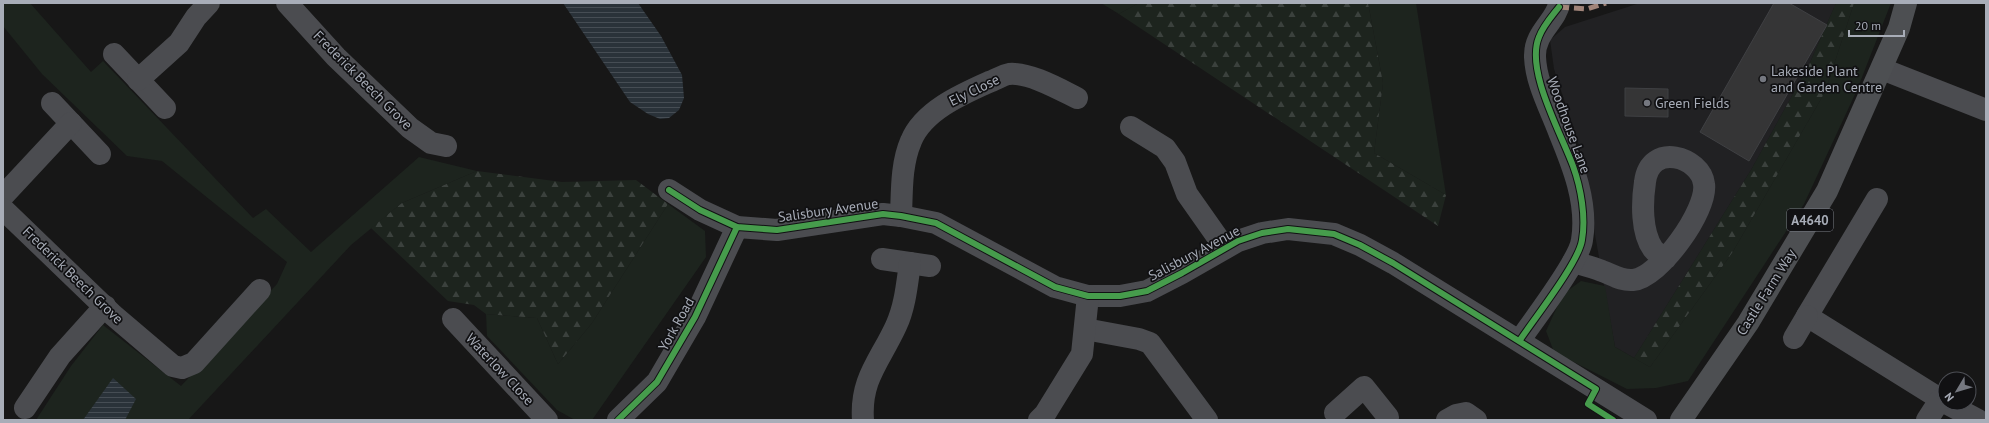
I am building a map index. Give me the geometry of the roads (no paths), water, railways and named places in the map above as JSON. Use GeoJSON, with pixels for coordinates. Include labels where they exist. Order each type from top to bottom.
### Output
{"type":"FeatureCollection","features":[{"type":"Feature","properties":{"kind":"main road","name":"Castle Farm Way"},"geometry":{"type":"LineString","coordinates":[[1681,420],[1748,323],[1827,191],[1882,69],[1899,28],[1906,3]]}},
{"type":"Feature","properties":{"kind":"street"},"geometry":{"type":"LineString","coordinates":[[138,80],[179,43],[196,17],[209,3]]}},
{"type":"Feature","properties":{"kind":"street","name":"Woodhouse Lane"},"geometry":{"type":"LineString","coordinates":[[1520,340],[1573,262],[1582,242],[1581,197],[1574,167],[1540,86],[1535,56],[1539,37],[1559,3]]}},
{"type":"Feature","properties":{"kind":"street","name":"Frederick Beech Grove"},"geometry":{"type":"LineString","coordinates":[[299,7],[336,57],[410,128],[431,143],[446,146]]}},
{"type":"Feature","properties":{"kind":"street"},"geometry":{"type":"LineString","coordinates":[[114,54],[165,108]]}},
{"type":"Feature","properties":{"kind":"street"},"geometry":{"type":"LineString","coordinates":[[1882,69],[1986,110]]}},
{"type":"Feature","properties":{"kind":"street","name":"Ely Close"},"geometry":{"type":"LineString","coordinates":[[901,216],[902,183],[905,158],[911,140],[927,118],[949,101],[1008,74],[1033,78],[1077,98]]}},
{"type":"Feature","properties":{"kind":"street"},"geometry":{"type":"LineString","coordinates":[[52,103],[100,154]]}},
{"type":"Feature","properties":{"kind":"street"},"geometry":{"type":"LineString","coordinates":[[3,196],[71,123]]}},
{"type":"Feature","properties":{"kind":"street"},"geometry":{"type":"LineString","coordinates":[[1131,127],[1165,148],[1175,162],[1186,194],[1225,248]]}},
{"type":"Feature","properties":{"kind":"street","name":"Salisbury Avenue"},"geometry":{"type":"LineString","coordinates":[[670,190],[700,210],[737,226],[777,230],[883,214],[936,223],[1056,287],[1088,296],[1120,296],[1147,291],[1225,248],[1262,233],[1288,229],[1334,234],[1360,244],[1393,263],[1520,340],[1646,420]]}},
{"type":"Feature","properties":{"kind":"street"},"geometry":{"type":"LineString","coordinates":[[1794,338],[1818,294],[1877,198]]}},
{"type":"Feature","properties":{"kind":"street","name":"Frederick Beech Grove"},"geometry":{"type":"LineString","coordinates":[[3,209],[104,306],[173,366],[182,368],[194,363],[260,290]]}},
{"type":"Feature","properties":{"kind":"street","name":"York Road"},"geometry":{"type":"LineString","coordinates":[[618,420],[657,382],[695,317],[737,226]]}},
{"type":"Feature","properties":{"kind":"street"},"geometry":{"type":"LineString","coordinates":[[1573,262],[1604,271],[1621,280],[1633,280],[1644,275],[1666,258]]}},
{"type":"Feature","properties":{"kind":"street"},"geometry":{"type":"LineString","coordinates":[[863,420],[862,407],[864,388],[899,320],[920,264],[882,259]]}},
{"type":"Feature","properties":{"kind":"street"},"geometry":{"type":"LineString","coordinates":[[1039,420],[1045,414],[1082,354],[1088,296]]}},
{"type":"Feature","properties":{"kind":"street"},"geometry":{"type":"LineString","coordinates":[[25,408],[60,356],[104,306]]}},
{"type":"Feature","properties":{"kind":"street"},"geometry":{"type":"LineString","coordinates":[[1807,316],[1937,398]]}},
{"type":"Feature","properties":{"kind":"street","name":"Waterlow Close"},"geometry":{"type":"LineString","coordinates":[[453,319],[547,420]]}},
{"type":"Feature","properties":{"kind":"street"},"geometry":{"type":"LineString","coordinates":[[1085,330],[1140,339],[1150,343],[1207,420]]}},
{"type":"Feature","properties":{"kind":"street"},"geometry":{"type":"LineString","coordinates":[[1335,413],[1364,387],[1388,417]]}},
{"type":"Feature","properties":{"kind":"street"},"geometry":{"type":"LineString","coordinates":[[1927,420],[1937,409]]}},
{"type":"Feature","properties":{"kind":"street"},"geometry":{"type":"LineString","coordinates":[[1961,411],[1978,420]]}},
{"type":"Feature","properties":{"kind":"street"},"geometry":{"type":"LineString","coordinates":[[1447,420],[1456,415],[1466,413],[1476,420]]}},
{"type":"Feature","properties":{"kind":"place","name":"Lakeside Plant and Garden Centre"},"geometry":{"type":"Point","coordinates":[1763,79]}},
{"type":"Feature","properties":{"kind":"place","name":"Green Fields"},"geometry":{"type":"Point","coordinates":[1647,103]}}]}
